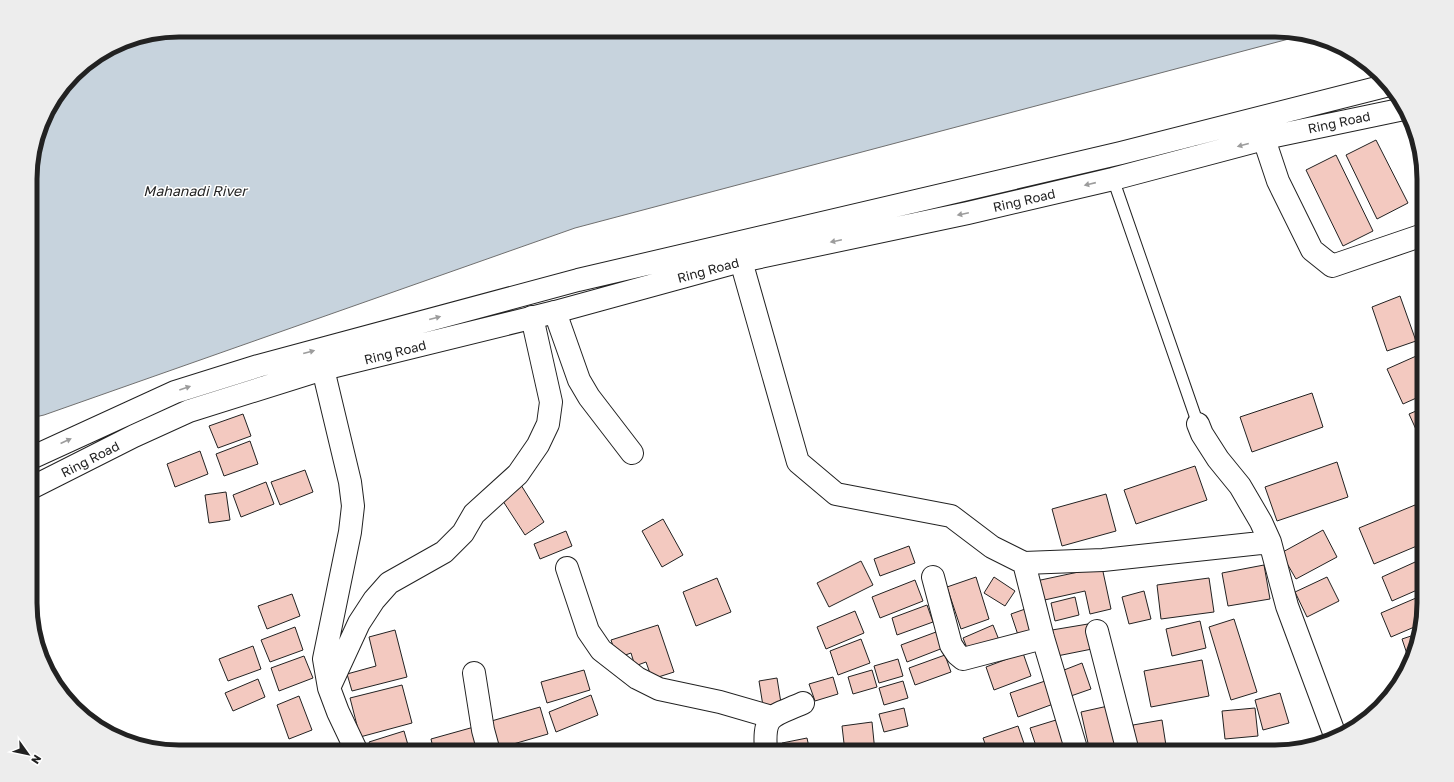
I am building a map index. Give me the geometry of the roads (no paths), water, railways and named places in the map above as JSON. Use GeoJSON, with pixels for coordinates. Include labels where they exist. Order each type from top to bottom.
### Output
{"type":"FeatureCollection","features":[{"type":"Feature","properties":{"kind":"street","name":"Ring Road"},"geometry":{"type":"LineString","coordinates":[[37,455],[175,392],[213,379],[266,364],[578,280],[1121,153],[1383,86]]}},
{"type":"Feature","properties":{"kind":"street","name":"Ring Road"},"geometry":{"type":"LineString","coordinates":[[37,485],[134,436],[189,411],[323,369],[555,312],[741,261],[968,213],[1113,179],[1264,140],[1399,109]]}},
{"type":"Feature","properties":{"kind":"street"},"geometry":{"type":"LineString","coordinates":[[1264,140],[1278,181],[1312,250],[1332,266],[1417,236]]}},
{"type":"Feature","properties":{"kind":"street"},"geometry":{"type":"LineString","coordinates":[[741,261],[798,462],[836,494],[951,516],[992,547],[1024,563],[1103,560],[1270,542]]}},
{"type":"Feature","properties":{"kind":"street"},"geometry":{"type":"LineString","coordinates":[[555,312],[578,380],[589,397],[632,453]]}},
{"type":"Feature","properties":{"kind":"street"},"geometry":{"type":"LineString","coordinates":[[329,688],[359,623],[374,600],[389,583],[444,552],[463,533],[474,514],[518,474],[538,444],[548,424],[551,402],[532,317]]}},
{"type":"Feature","properties":{"kind":"street"},"geometry":{"type":"LineString","coordinates":[[323,369],[350,482],[353,506],[350,532],[324,659],[329,688],[338,712],[354,745]]}},
{"type":"Feature","properties":{"kind":"street"},"geometry":{"type":"LineString","coordinates":[[1198,424],[1202,434],[1218,459],[1240,486],[1270,542],[1288,606],[1334,732]]}},
{"type":"Feature","properties":{"kind":"street"},"geometry":{"type":"LineString","coordinates":[[1024,563],[1043,638],[1075,745]]}},
{"type":"Feature","properties":{"kind":"street"},"geometry":{"type":"LineString","coordinates":[[567,568],[588,631],[602,650],[637,678],[659,688],[720,702],[772,717]]}},
{"type":"Feature","properties":{"kind":"street"},"geometry":{"type":"LineString","coordinates":[[933,578],[951,645],[957,654],[963,659],[1043,638]]}},
{"type":"Feature","properties":{"kind":"street"},"geometry":{"type":"LineString","coordinates":[[1097,631],[1126,745]]}},
{"type":"Feature","properties":{"kind":"street"},"geometry":{"type":"LineString","coordinates":[[474,673],[488,745]]}},
{"type":"Feature","properties":{"kind":"street"},"geometry":{"type":"LineString","coordinates":[[766,745],[766,725],[772,717],[803,703]]}},
{"type":"Feature","properties":{"kind":"lane"},"geometry":{"type":"LineString","coordinates":[[1113,179],[1198,424]]}},
{"type":"Feature","properties":{"kind":"water","name":"Mahanadi River"},"geometry":{"type":"Polygon","coordinates":[[[169,37],[1293,38],[575,228],[37,417],[37,169],[42,142],[48,124],[56,108],[66,92],[78,78],[92,66],[108,56],[124,48],[142,42],[169,37]]]}}]}
